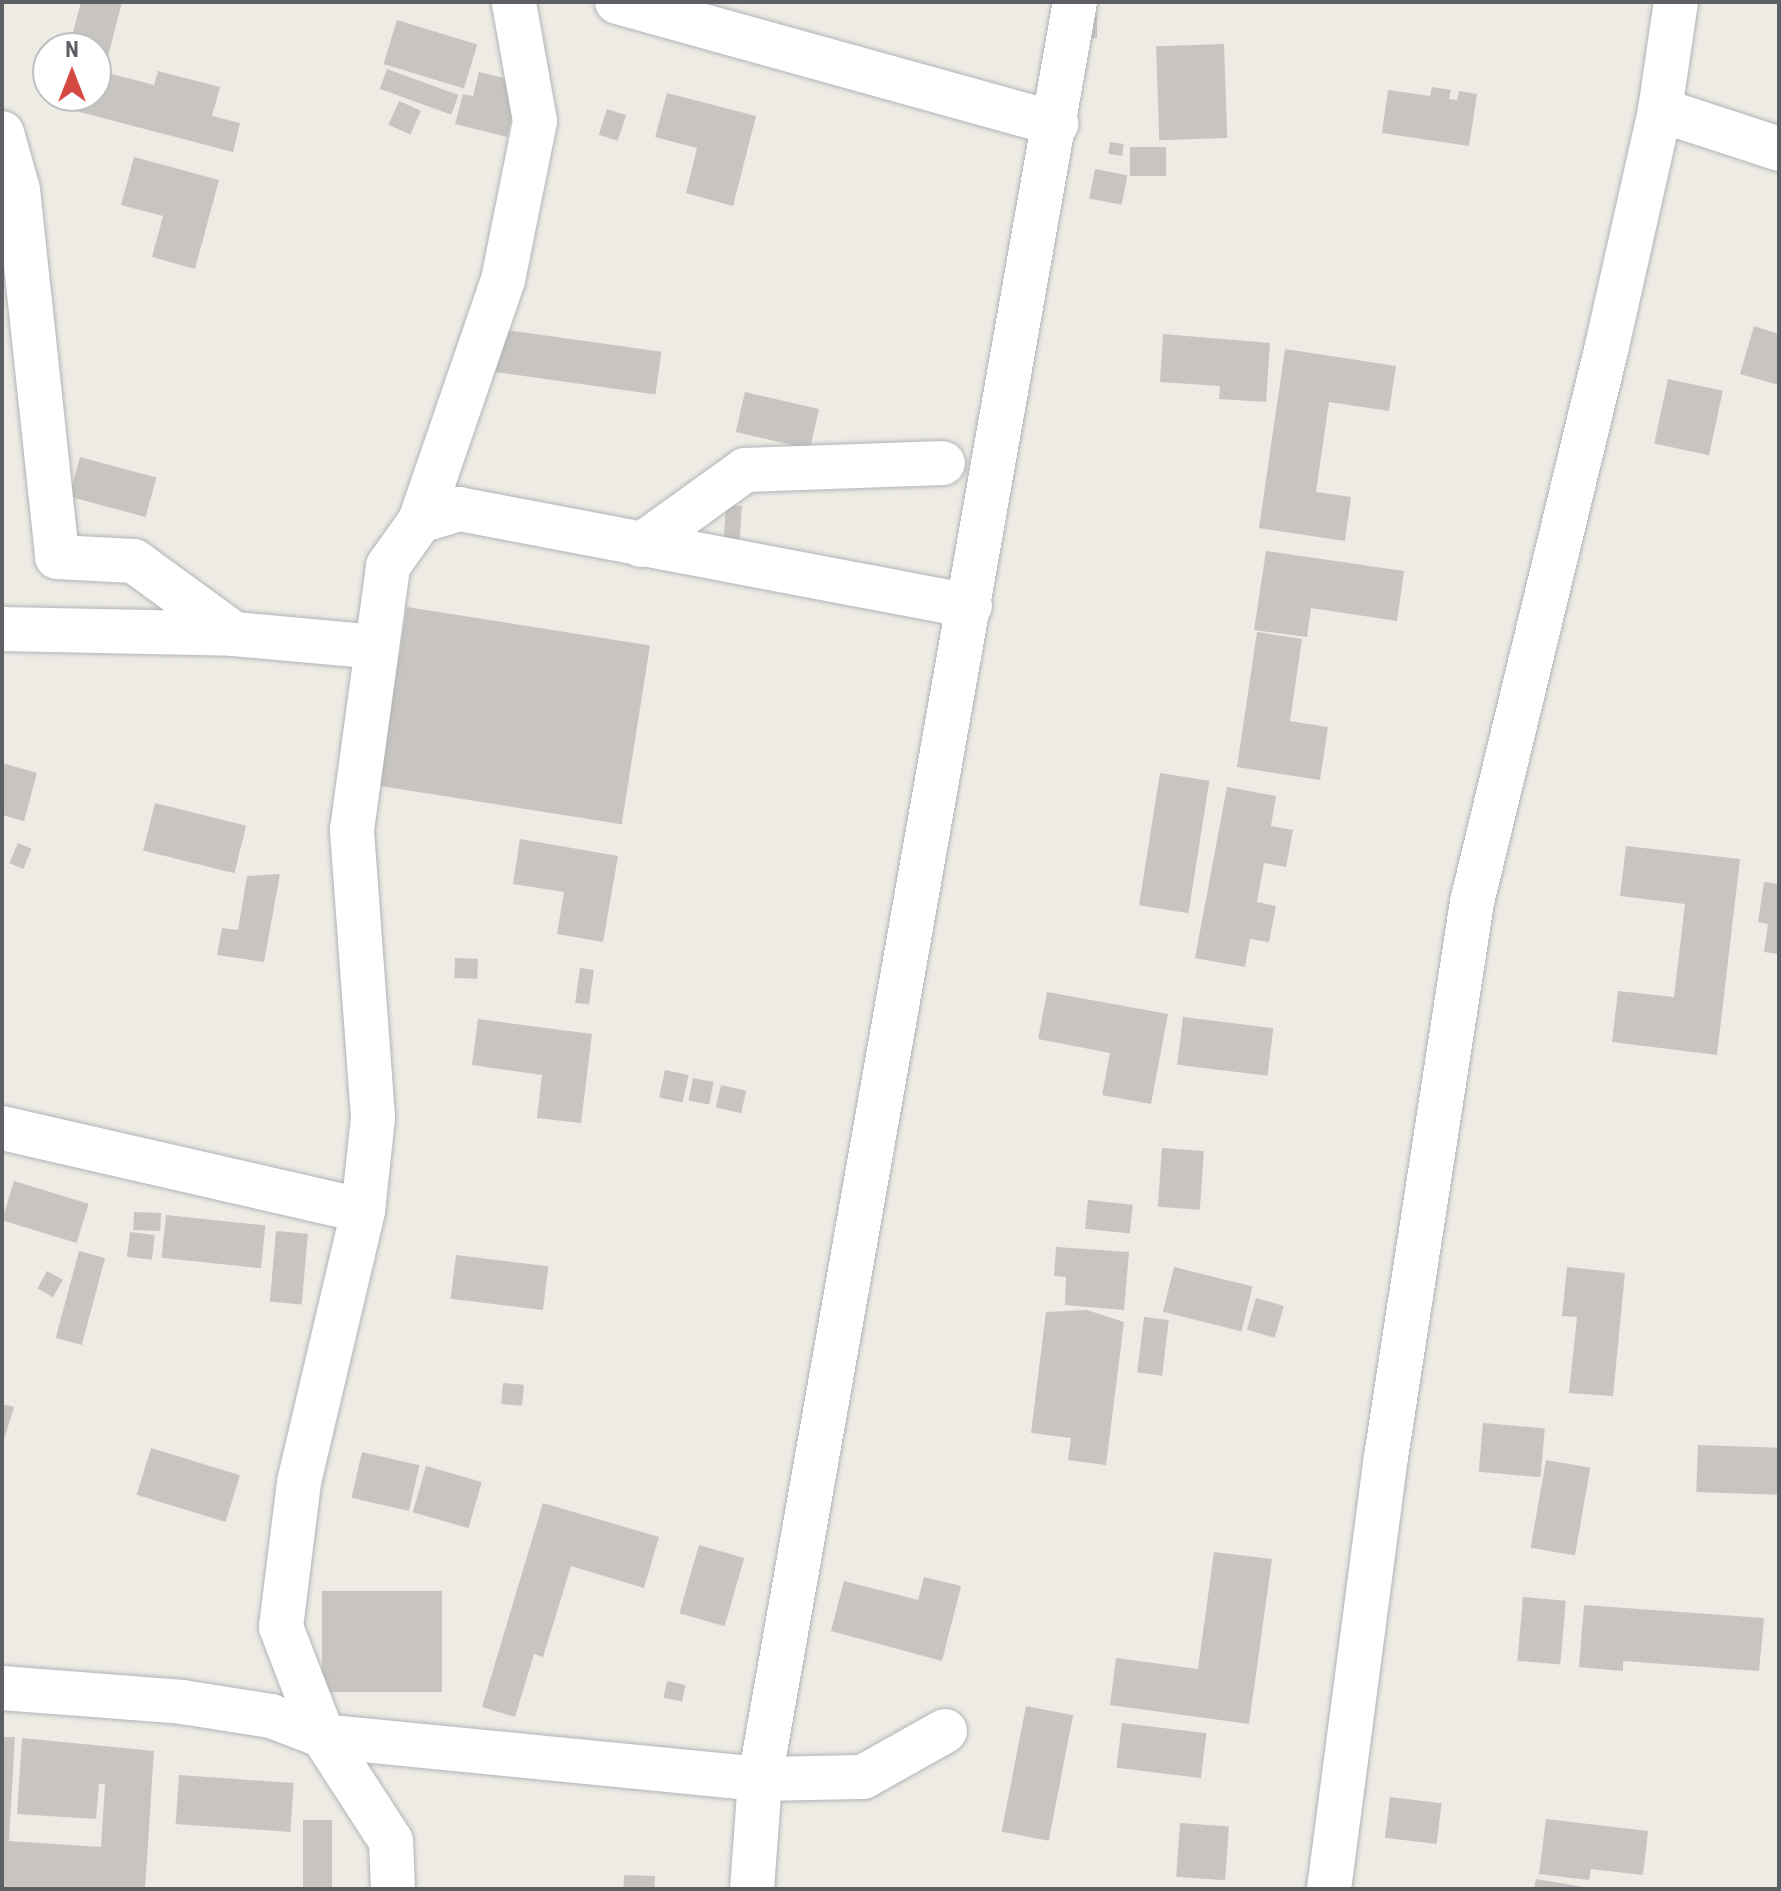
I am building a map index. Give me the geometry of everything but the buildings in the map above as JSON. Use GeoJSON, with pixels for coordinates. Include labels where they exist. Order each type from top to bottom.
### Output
{"type":"FeatureCollection","features":[{"type":"Feature","properties":{"kind":"street"},"geometry":{"type":"LineString","coordinates":[[617,2],[1056,124]]}},
{"type":"Feature","properties":{"kind":"street"},"geometry":{"type":"LineString","coordinates":[[752,1889],[760,1779],[1056,124],[1075,2]]}},
{"type":"Feature","properties":{"kind":"street"},"geometry":{"type":"LineString","coordinates":[[1329,1889],[1386,1457],[1472,902],[1660,110],[1676,2]]}},
{"type":"Feature","properties":{"kind":"street"},"geometry":{"type":"LineString","coordinates":[[393,1889],[391,1841],[323,1736],[281,1627],[299,1482],[363,1211],[373,1117],[352,830],[376,647],[388,566],[420,521],[503,280],[535,121],[514,3]]}},
{"type":"Feature","properties":{"kind":"street"},"geometry":{"type":"LineString","coordinates":[[1660,110],[1779,149]]}},
{"type":"Feature","properties":{"kind":"street"},"geometry":{"type":"LineString","coordinates":[[2,133],[18,190],[57,557],[134,561],[234,634]]}},
{"type":"Feature","properties":{"kind":"street"},"geometry":{"type":"LineString","coordinates":[[641,545],[745,470],[943,463]]}},
{"type":"Feature","properties":{"kind":"street"},"geometry":{"type":"LineString","coordinates":[[420,521],[459,509],[970,606]]}},
{"type":"Feature","properties":{"kind":"street"},"geometry":{"type":"LineString","coordinates":[[2,629],[234,634],[376,647]]}},
{"type":"Feature","properties":{"kind":"street"},"geometry":{"type":"LineString","coordinates":[[2,1128],[363,1211]]}},
{"type":"Feature","properties":{"kind":"street"},"geometry":{"type":"LineString","coordinates":[[2,1688],[196,1704],[271,1716],[323,1736],[760,1779],[863,1777],[945,1731]]}}]}
